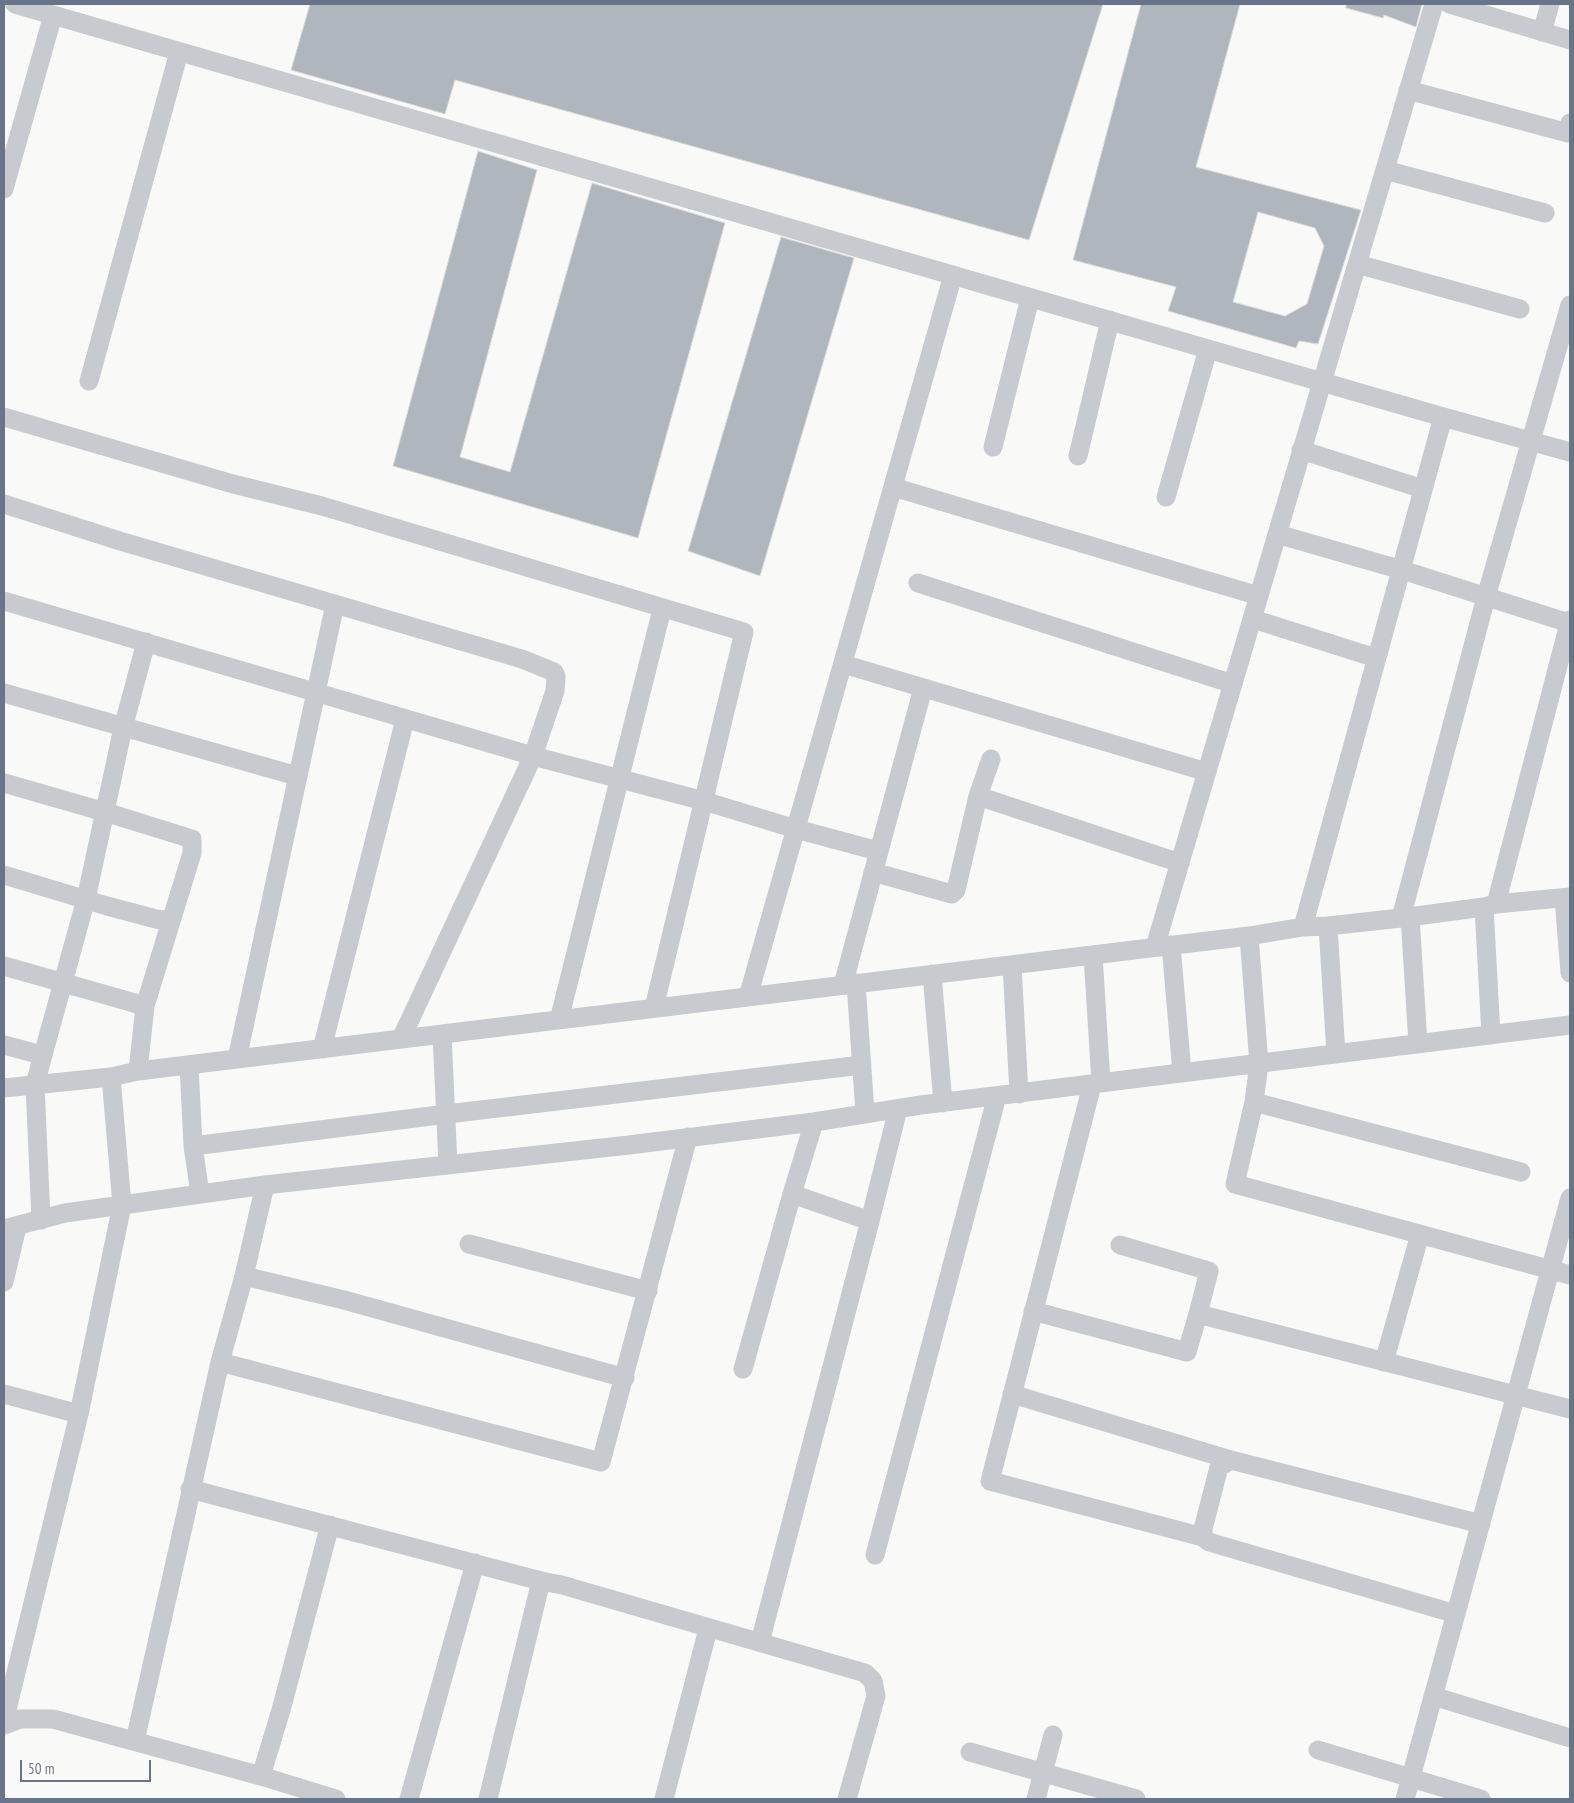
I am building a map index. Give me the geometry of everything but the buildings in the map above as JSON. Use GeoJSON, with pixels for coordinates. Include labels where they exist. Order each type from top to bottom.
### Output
{"type":"FeatureCollection","features":[{"type":"Feature","properties":{"kind":"street"},"geometry":{"type":"LineString","coordinates":[[15,4],[1443,417],[1570,452]]}},
{"type":"Feature","properties":{"kind":"street"},"geometry":{"type":"LineString","coordinates":[[1182,1073],[1163,946],[1180,863],[1434,4]]}},
{"type":"Feature","properties":{"kind":"street"},"geometry":{"type":"LineString","coordinates":[[1449,4],[1570,40]]}},
{"type":"Feature","properties":{"kind":"street"},"geometry":{"type":"LineString","coordinates":[[1542,32],[1550,4]]}},
{"type":"Feature","properties":{"kind":"street"},"geometry":{"type":"LineString","coordinates":[[4,189],[53,15]]}},
{"type":"Feature","properties":{"kind":"street"},"geometry":{"type":"LineString","coordinates":[[89,381],[179,52]]}},
{"type":"Feature","properties":{"kind":"street"},"geometry":{"type":"LineString","coordinates":[[1408,90],[1568,133],[1570,123]]}},
{"type":"Feature","properties":{"kind":"street"},"geometry":{"type":"LineString","coordinates":[[1384,170],[1545,213]]}},
{"type":"Feature","properties":{"kind":"street"},"geometry":{"type":"LineString","coordinates":[[1357,264],[1520,309]]}},
{"type":"Feature","properties":{"kind":"street"},"geometry":{"type":"LineString","coordinates":[[748,997],[953,275]]}},
{"type":"Feature","properties":{"kind":"street"},"geometry":{"type":"LineString","coordinates":[[993,447],[1030,298]]}},
{"type":"Feature","properties":{"kind":"street"},"geometry":{"type":"LineString","coordinates":[[1418,1044],[1406,917],[1486,597],[1570,304]]}},
{"type":"Feature","properties":{"kind":"street"},"geometry":{"type":"LineString","coordinates":[[1078,456],[1110,320]]}},
{"type":"Feature","properties":{"kind":"street"},"geometry":{"type":"LineString","coordinates":[[1166,497],[1208,349]]}},
{"type":"Feature","properties":{"kind":"street"},"geometry":{"type":"LineString","coordinates":[[1303,927],[1443,417]]}},
{"type":"Feature","properties":{"kind":"street"},"geometry":{"type":"LineString","coordinates":[[4,418],[233,484],[322,506],[744,632],[654,1008]]}},
{"type":"Feature","properties":{"kind":"street"},"geometry":{"type":"LineString","coordinates":[[1301,450],[1424,489]]}},
{"type":"Feature","properties":{"kind":"street"},"geometry":{"type":"LineString","coordinates":[[893,487],[1259,596]]}},
{"type":"Feature","properties":{"kind":"street"},"geometry":{"type":"LineString","coordinates":[[4,504],[120,541],[522,659],[554,672],[556,676],[555,691],[533,756],[401,1039]]}},
{"type":"Feature","properties":{"kind":"street"},"geometry":{"type":"LineString","coordinates":[[1277,534],[1570,622],[1490,906],[1491,1035]]}},
{"type":"Feature","properties":{"kind":"street"},"geometry":{"type":"LineString","coordinates":[[918,583],[1233,684]]}},
{"type":"Feature","properties":{"kind":"street"},"geometry":{"type":"LineString","coordinates":[[4,601],[533,756],[704,801],[796,829],[878,851]]}},
{"type":"Feature","properties":{"kind":"street"},"geometry":{"type":"LineString","coordinates":[[237,1059],[335,604]]}},
{"type":"Feature","properties":{"kind":"street"},"geometry":{"type":"LineString","coordinates":[[559,1020],[662,608]]}},
{"type":"Feature","properties":{"kind":"street"},"geometry":{"type":"LineString","coordinates":[[1253,619],[1376,658]]}},
{"type":"Feature","properties":{"kind":"street"},"geometry":{"type":"LineString","coordinates":[[41,1220],[35,1084],[86,899],[123,728],[146,642]]}},
{"type":"Feature","properties":{"kind":"street"},"geometry":{"type":"LineString","coordinates":[[843,664],[1206,772]]}},
{"type":"Feature","properties":{"kind":"street"},"geometry":{"type":"LineString","coordinates":[[865,1113],[862,1065],[849,984],[878,851],[923,688]]}},
{"type":"Feature","properties":{"kind":"street"},"geometry":{"type":"LineString","coordinates":[[4,693],[297,776]]}},
{"type":"Feature","properties":{"kind":"street"},"geometry":{"type":"LineString","coordinates":[[322,1049],[405,719]]}},
{"type":"Feature","properties":{"kind":"street"},"geometry":{"type":"LineString","coordinates":[[873,872],[952,894],[956,890],[978,796],[991,759]]}},
{"type":"Feature","properties":{"kind":"street"},"geometry":{"type":"LineString","coordinates":[[4,783],[192,839],[192,853],[145,1006],[138,1071]]}},
{"type":"Feature","properties":{"kind":"street"},"geometry":{"type":"LineString","coordinates":[[978,796],[1180,863]]}},
{"type":"Feature","properties":{"kind":"street"},"geometry":{"type":"LineString","coordinates":[[4,875],[115,908],[170,921]]}},
{"type":"Feature","properties":{"kind":"street"},"geometry":{"type":"LineString","coordinates":[[4,1088],[111,1077],[138,1071],[1249,936],[1303,927],[1328,926],[1567,897],[1570,972]]}},
{"type":"Feature","properties":{"kind":"street"},"geometry":{"type":"LineString","coordinates":[[1328,926],[1336,1054]]}},
{"type":"Feature","properties":{"kind":"street"},"geometry":{"type":"LineString","coordinates":[[1249,936],[1259,1064],[1254,1102],[1235,1184],[1570,1274]]}},
{"type":"Feature","properties":{"kind":"street"},"geometry":{"type":"LineString","coordinates":[[1093,955],[1097,1084],[1034,1311],[990,1480],[1204,1537],[1209,1542],[1456,1614]]}},
{"type":"Feature","properties":{"kind":"street"},"geometry":{"type":"LineString","coordinates":[[1012,964],[1019,1094]]}},
{"type":"Feature","properties":{"kind":"street"},"geometry":{"type":"LineString","coordinates":[[4,966],[145,1006]]}},
{"type":"Feature","properties":{"kind":"street"},"geometry":{"type":"LineString","coordinates":[[932,974],[943,1103]]}},
{"type":"Feature","properties":{"kind":"street"},"geometry":{"type":"LineString","coordinates":[[4,1282],[10,1228],[65,1213],[265,1185],[629,1145],[814,1122],[898,1108],[1570,1025]]}},
{"type":"Feature","properties":{"kind":"street"},"geometry":{"type":"LineString","coordinates":[[442,1034],[448,1165]]}},
{"type":"Feature","properties":{"kind":"street"},"geometry":{"type":"LineString","coordinates":[[4,1045],[42,1055]]}},
{"type":"Feature","properties":{"kind":"street"},"geometry":{"type":"LineString","coordinates":[[189,1065],[193,1146],[200,1194]]}},
{"type":"Feature","properties":{"kind":"street"},"geometry":{"type":"LineString","coordinates":[[193,1146],[862,1065]]}},
{"type":"Feature","properties":{"kind":"street"},"geometry":{"type":"LineString","coordinates":[[4,1724],[79,1414],[122,1205],[111,1077]]}},
{"type":"Feature","properties":{"kind":"street"},"geometry":{"type":"LineString","coordinates":[[876,1555],[997,1096]]}},
{"type":"Feature","properties":{"kind":"street"},"geometry":{"type":"LineString","coordinates":[[1254,1102],[1521,1172]]}},
{"type":"Feature","properties":{"kind":"street"},"geometry":{"type":"LineString","coordinates":[[760,1642],[898,1108]]}},
{"type":"Feature","properties":{"kind":"street"},"geometry":{"type":"LineString","coordinates":[[743,1369],[814,1122]]}},
{"type":"Feature","properties":{"kind":"street"},"geometry":{"type":"LineString","coordinates":[[220,1362],[601,1462],[688,1137]]}},
{"type":"Feature","properties":{"kind":"street"},"geometry":{"type":"LineString","coordinates":[[135,1741],[190,1489],[265,1185]]}},
{"type":"Feature","properties":{"kind":"street"},"geometry":{"type":"LineString","coordinates":[[792,1194],[870,1221]]}},
{"type":"Feature","properties":{"kind":"street"},"geometry":{"type":"LineString","coordinates":[[1405,1799],[1570,1198]]}},
{"type":"Feature","properties":{"kind":"street"},"geometry":{"type":"LineString","coordinates":[[1384,1362],[1420,1234]]}},
{"type":"Feature","properties":{"kind":"street"},"geometry":{"type":"LineString","coordinates":[[469,1244],[648,1291]]}},
{"type":"Feature","properties":{"kind":"street"},"geometry":{"type":"LineString","coordinates":[[1034,1311],[1187,1352],[1209,1270],[1120,1245]]}},
{"type":"Feature","properties":{"kind":"street"},"geometry":{"type":"LineString","coordinates":[[244,1276],[344,1300],[625,1378]]}},
{"type":"Feature","properties":{"kind":"street"},"geometry":{"type":"LineString","coordinates":[[1198,1314],[1570,1409]]}},
{"type":"Feature","properties":{"kind":"street"},"geometry":{"type":"LineString","coordinates":[[4,1394],[79,1414]]}},
{"type":"Feature","properties":{"kind":"street"},"geometry":{"type":"LineString","coordinates":[[1012,1394],[1231,1460],[1481,1524]]}},
{"type":"Feature","properties":{"kind":"street"},"geometry":{"type":"LineString","coordinates":[[1204,1537],[1203,1529],[1219,1467],[1231,1460]]}},
{"type":"Feature","properties":{"kind":"street"},"geometry":{"type":"LineString","coordinates":[[190,1489],[562,1585],[708,1629],[760,1642],[865,1673],[873,1681],[876,1696],[847,1799]]}},
{"type":"Feature","properties":{"kind":"street"},"geometry":{"type":"LineString","coordinates":[[261,1776],[281,1710],[330,1525]]}},
{"type":"Feature","properties":{"kind":"street"},"geometry":{"type":"LineString","coordinates":[[409,1799],[474,1563]]}},
{"type":"Feature","properties":{"kind":"street"},"geometry":{"type":"LineString","coordinates":[[488,1799],[541,1581]]}},
{"type":"Feature","properties":{"kind":"street"},"geometry":{"type":"LineString","coordinates":[[664,1799],[708,1629]]}},
{"type":"Feature","properties":{"kind":"street"},"geometry":{"type":"LineString","coordinates":[[1433,1696],[1570,1738]]}},
{"type":"Feature","properties":{"kind":"street"},"geometry":{"type":"LineString","coordinates":[[4,1724],[20,1719],[53,1719],[261,1776],[336,1799]]}},
{"type":"Feature","properties":{"kind":"street"},"geometry":{"type":"LineString","coordinates":[[1036,1799],[1053,1735]]}},
{"type":"Feature","properties":{"kind":"street"},"geometry":{"type":"LineString","coordinates":[[1318,1750],[1481,1799]]}},
{"type":"Feature","properties":{"kind":"street"},"geometry":{"type":"LineString","coordinates":[[970,1752],[1136,1799]]}}]}
